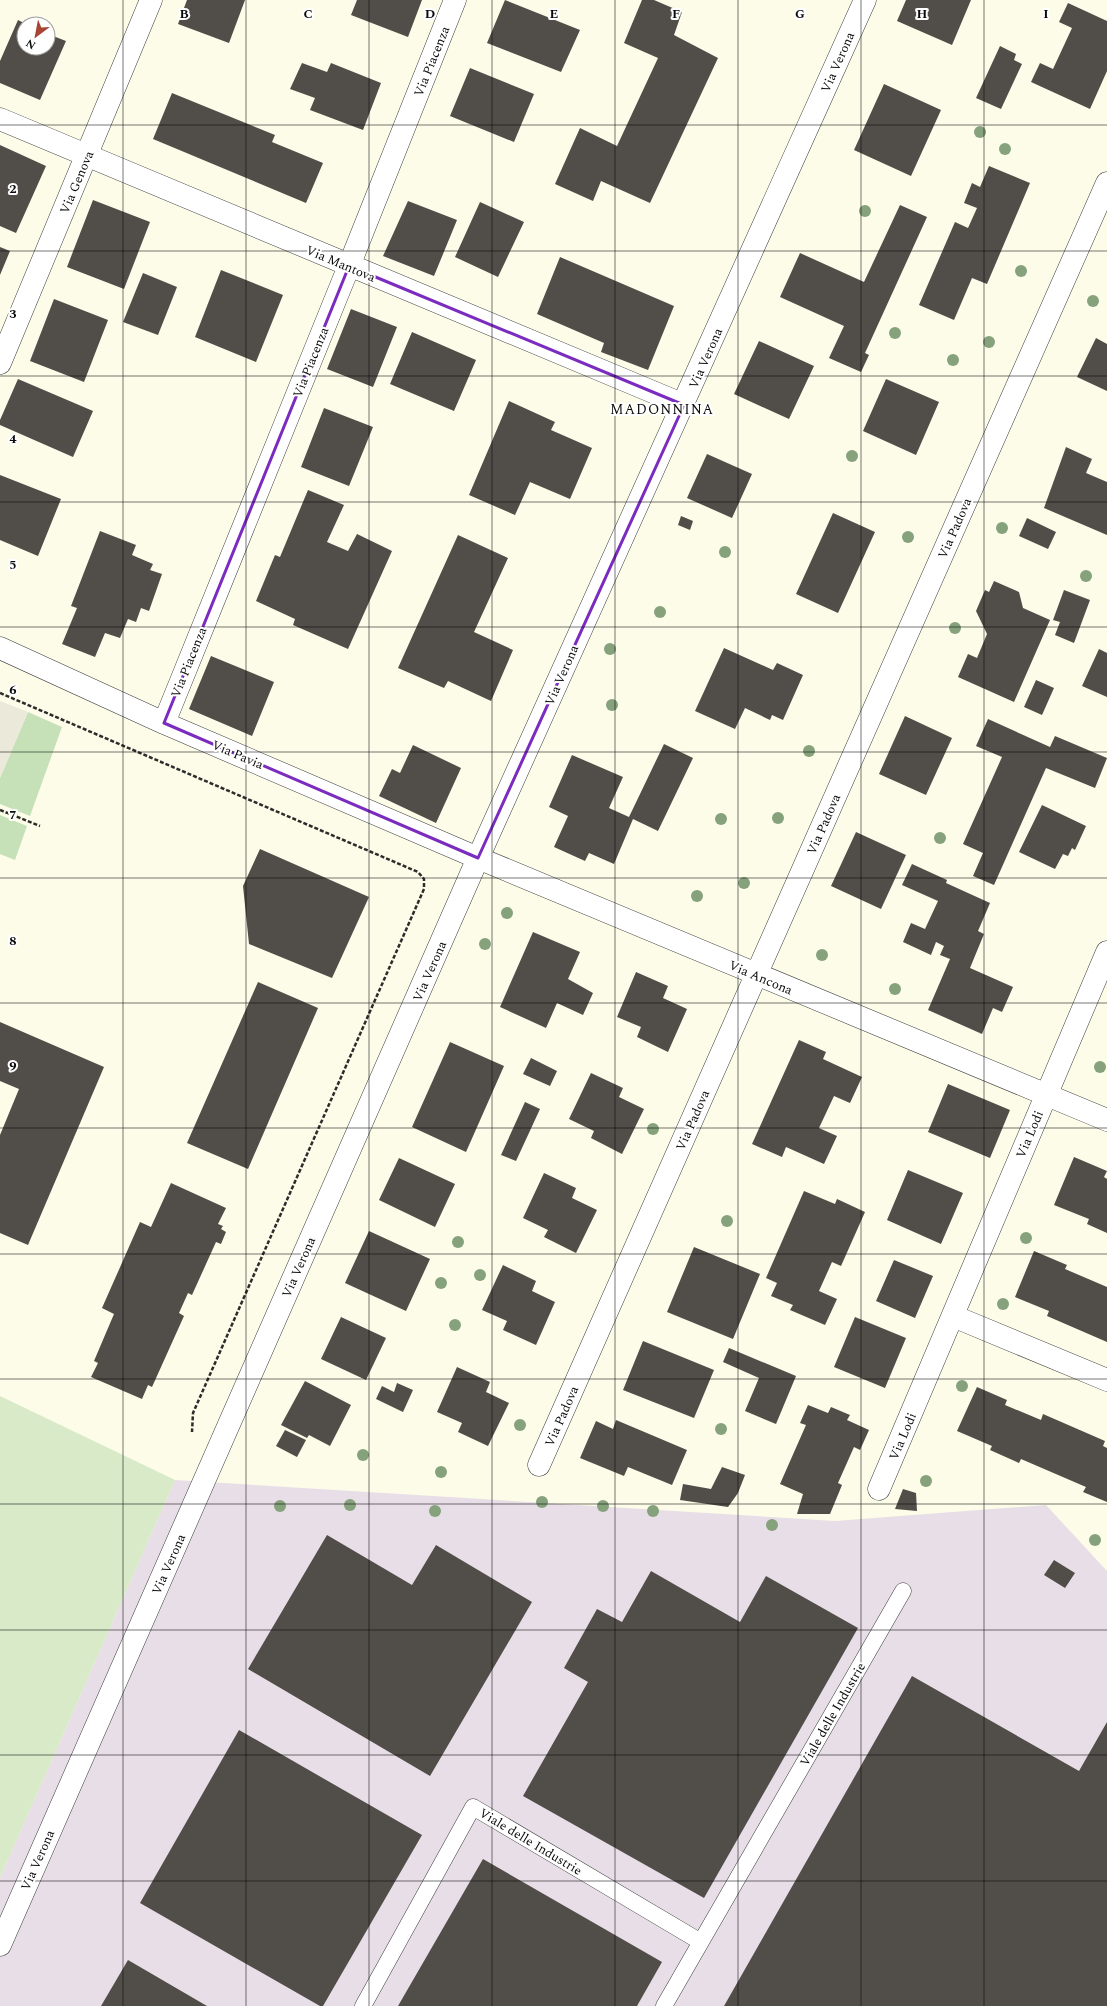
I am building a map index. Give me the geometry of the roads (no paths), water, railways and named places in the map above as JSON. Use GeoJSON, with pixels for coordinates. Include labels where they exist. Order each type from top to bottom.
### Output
{"type":"FeatureCollection","features":[{"type":"Feature","properties":{"kind":"street","name":"Via Genova"},"geometry":{"type":"LineString","coordinates":[[0,363],[151,0]]}},
{"type":"Feature","properties":{"kind":"street","name":"Via Piacenza"},"geometry":{"type":"LineString","coordinates":[[164,723],[455,0]]}},
{"type":"Feature","properties":{"kind":"street","name":"Via Verona"},"geometry":{"type":"LineString","coordinates":[[0,1945],[478,858],[684,405],[865,0]]}},
{"type":"Feature","properties":{"kind":"street","name":"Via Mantova"},"geometry":{"type":"LineString","coordinates":[[0,119],[684,405]]}},
{"type":"Feature","properties":{"kind":"street","name":"Via Padova"},"geometry":{"type":"LineString","coordinates":[[539,1465],[1107,183]]}},
{"type":"Feature","properties":{"kind":"street","name":"Via Pavia"},"geometry":{"type":"LineString","coordinates":[[0,648],[164,723],[478,858]]}},
{"type":"Feature","properties":{"kind":"street","name":"Via Ancona"},"geometry":{"type":"LineString","coordinates":[[478,858],[756,975],[1046,1093],[1107,1120]]}},
{"type":"Feature","properties":{"kind":"street","name":"Via Lodi"},"geometry":{"type":"LineString","coordinates":[[879,1490],[1107,952]]}},
{"type":"Feature","properties":{"kind":"street"},"geometry":{"type":"LineString","coordinates":[[953,1316],[1107,1380]]}},
{"type":"Feature","properties":{"kind":"lane","name":"Viale delle Industrie"},"geometry":{"type":"LineString","coordinates":[[664,2006],[903,1591]]}},
{"type":"Feature","properties":{"kind":"lane","name":"Viale delle Industrie"},"geometry":{"type":"LineString","coordinates":[[363,2006],[473,1807],[701,1942]]}},
{"type":"Feature","properties":{"kind":"district","name":"MADONNINA"},"geometry":{"type":"Point","coordinates":[662,409]}}]}
